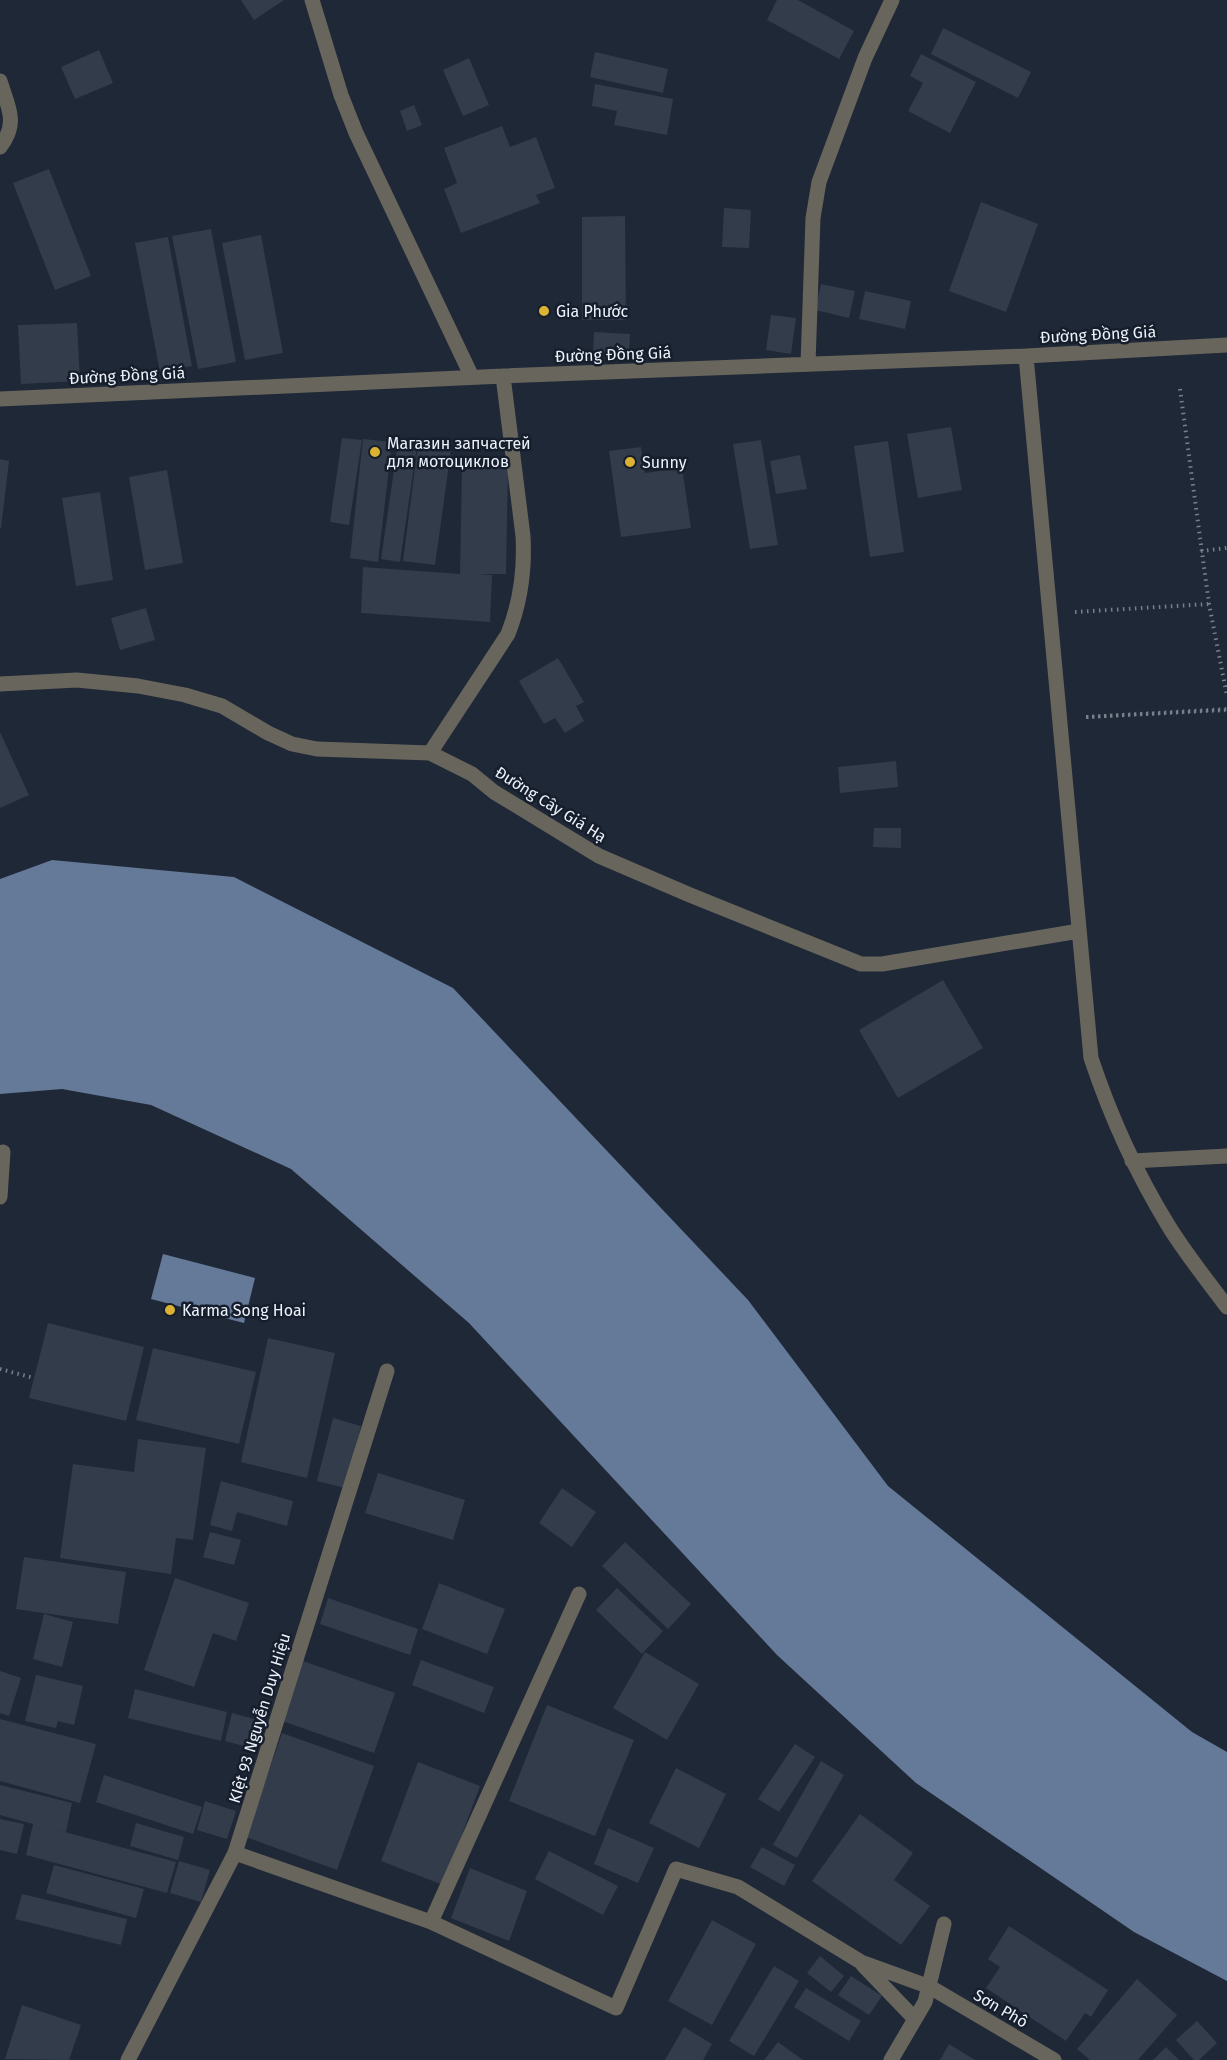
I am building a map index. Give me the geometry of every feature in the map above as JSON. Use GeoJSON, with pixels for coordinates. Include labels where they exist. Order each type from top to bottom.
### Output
{"type":"FeatureCollection","features":[{"type":"Feature","properties":{"kind":"street"},"geometry":{"type":"LineString","coordinates":[[312,0],[338,85],[356,134],[472,377]]}},
{"type":"Feature","properties":{"kind":"street"},"geometry":{"type":"LineString","coordinates":[[808,364],[813,218],[819,182],[865,58],[892,0]]}},
{"type":"Feature","properties":{"kind":"street"},"geometry":{"type":"LineString","coordinates":[[0,81],[11,126],[9,136],[0,147]]}},
{"type":"Feature","properties":{"kind":"street","name":"Đường Đồng Giá"},"geometry":{"type":"LineString","coordinates":[[0,399],[472,377],[1026,356],[1227,345]]}},
{"type":"Feature","properties":{"kind":"street"},"geometry":{"type":"LineString","coordinates":[[1026,356],[1091,1058],[1108,1110],[1132,1161],[1169,1227],[1227,1307]]}},
{"type":"Feature","properties":{"kind":"street"},"geometry":{"type":"LineString","coordinates":[[430,753],[508,634],[517,612],[522,588],[524,536],[503,376]]}},
{"type":"Feature","properties":{"kind":"street","name":"Đường Cây Giá Hạ"},"geometry":{"type":"LineString","coordinates":[[0,684],[77,680],[138,686],[185,695],[222,706],[292,744],[317,749],[430,753],[472,774],[494,792],[599,856],[701,900],[861,964],[882,964],[1079,931]]}},
{"type":"Feature","properties":{"kind":"street"},"geometry":{"type":"LineString","coordinates":[[0,1197],[3,1152]]}},
{"type":"Feature","properties":{"kind":"street"},"geometry":{"type":"LineString","coordinates":[[1132,1161],[1227,1156]]}},
{"type":"Feature","properties":{"kind":"street","name":"KIệt 93 Nguyễn Duy Hiệu"},"geometry":{"type":"LineString","coordinates":[[128,2060],[235,1853],[387,1371]]}},
{"type":"Feature","properties":{"kind":"street"},"geometry":{"type":"LineString","coordinates":[[431,1922],[579,1594]]}},
{"type":"Feature","properties":{"kind":"street"},"geometry":{"type":"LineString","coordinates":[[235,1853],[431,1922],[616,2008],[676,1869],[738,1887],[861,1962],[915,2019]]}},
{"type":"Feature","properties":{"kind":"street"},"geometry":{"type":"LineString","coordinates":[[891,2060],[925,2002],[944,1924]]}},
{"type":"Feature","properties":{"kind":"street","name":"Sơn Phô"},"geometry":{"type":"LineString","coordinates":[[861,1962],[930,1987],[1054,2060]]}},
{"type":"Feature","properties":{"kind":"path"},"geometry":{"type":"LineString","coordinates":[[1180,389],[1209,604],[1227,695]]}},
{"type":"Feature","properties":{"kind":"path"},"geometry":{"type":"LineString","coordinates":[[1201,550],[1227,548]]}},
{"type":"Feature","properties":{"kind":"path"},"geometry":{"type":"LineString","coordinates":[[1201,550],[1227,695]]}},
{"type":"Feature","properties":{"kind":"path"},"geometry":{"type":"LineString","coordinates":[[1065,613],[1209,604]]}},
{"type":"Feature","properties":{"kind":"path"},"geometry":{"type":"LineString","coordinates":[[1227,710],[1078,718],[1227,710]]}},
{"type":"Feature","properties":{"kind":"path"},"geometry":{"type":"LineString","coordinates":[[0,1369],[34,1378]]}},
{"type":"Feature","properties":{"kind":"water"},"geometry":{"type":"Polygon","coordinates":[[[52,860],[234,877],[453,988],[748,1300],[888,1486],[1192,1732],[1227,1752],[1227,1981],[1134,1932],[916,1783],[777,1655],[469,1323],[291,1169],[151,1105],[62,1089],[0,1094],[0,879],[52,860]]]}},
{"type":"Feature","properties":{"kind":"water"},"geometry":{"type":"Polygon","coordinates":[[[163,1254],[255,1278],[244,1323],[151,1299],[163,1254]]]}},
{"type":"Feature","properties":{"kind":"building"},"geometry":{"type":"Polygon","coordinates":[[[241,0],[284,0],[254,20],[241,0]]]}},
{"type":"Feature","properties":{"kind":"building"},"geometry":{"type":"Polygon","coordinates":[[[777,0],[798,0],[854,31],[839,59],[767,20],[777,0]]]}},
{"type":"Feature","properties":{"kind":"building"},"geometry":{"type":"Polygon","coordinates":[[[943,28],[1031,72],[1018,98],[931,54],[943,28]]]}},
{"type":"Feature","properties":{"kind":"building"},"geometry":{"type":"Polygon","coordinates":[[[99,50],[113,83],[75,99],[61,67],[99,50]]]}},
{"type":"Feature","properties":{"kind":"building"},"geometry":{"type":"Polygon","coordinates":[[[595,52],[668,69],[663,93],[590,77],[595,52]]]}},
{"type":"Feature","properties":{"kind":"building"},"geometry":{"type":"Polygon","coordinates":[[[921,54],[976,82],[950,133],[908,111],[923,83],[910,76],[921,54]]]}},
{"type":"Feature","properties":{"kind":"building"},"geometry":{"type":"Polygon","coordinates":[[[469,58],[489,105],[463,116],[443,70],[469,58]]]}},
{"type":"Feature","properties":{"kind":"building"},"geometry":{"type":"Polygon","coordinates":[[[595,84],[673,99],[667,135],[614,125],[617,111],[592,106],[595,84]]]}},
{"type":"Feature","properties":{"kind":"building"},"geometry":{"type":"Polygon","coordinates":[[[414,105],[422,125],[407,131],[400,111],[414,105]]]}},
{"type":"Feature","properties":{"kind":"building"},"geometry":{"type":"Polygon","coordinates":[[[502,126],[510,147],[536,137],[555,188],[536,195],[540,203],[461,233],[444,189],[457,183],[444,148],[502,126]]]}},
{"type":"Feature","properties":{"kind":"building"},"geometry":{"type":"Polygon","coordinates":[[[49,169],[91,276],[55,290],[13,183],[49,169]]]}},
{"type":"Feature","properties":{"kind":"building"},"geometry":{"type":"Polygon","coordinates":[[[981,202],[1038,224],[1006,312],[949,291],[981,202]]]}},
{"type":"Feature","properties":{"kind":"building"},"geometry":{"type":"Polygon","coordinates":[[[724,208],[751,210],[749,248],[722,247],[724,208]]]}},
{"type":"Feature","properties":{"kind":"building"},"geometry":{"type":"Polygon","coordinates":[[[625,216],[626,320],[582,320],[582,217],[625,216]]]}},
{"type":"Feature","properties":{"kind":"building"},"geometry":{"type":"Polygon","coordinates":[[[211,229],[236,362],[198,369],[172,236],[211,229]]]}},
{"type":"Feature","properties":{"kind":"building"},"geometry":{"type":"Polygon","coordinates":[[[261,235],[283,353],[245,360],[222,243],[261,235]]]}},
{"type":"Feature","properties":{"kind":"building"},"geometry":{"type":"Polygon","coordinates":[[[168,237],[192,366],[160,372],[135,243],[168,237]]]}},
{"type":"Feature","properties":{"kind":"building"},"geometry":{"type":"Polygon","coordinates":[[[821,284],[855,291],[849,318],[815,310],[821,284]]]}},
{"type":"Feature","properties":{"kind":"building"},"geometry":{"type":"Polygon","coordinates":[[[865,291],[911,301],[905,329],[859,319],[865,291]]]}},
{"type":"Feature","properties":{"kind":"building"},"geometry":{"type":"Polygon","coordinates":[[[771,315],[796,318],[791,354],[766,350],[771,315]]]}},
{"type":"Feature","properties":{"kind":"building"},"geometry":{"type":"Polygon","coordinates":[[[77,323],[80,381],[21,384],[18,325],[77,323]]]}},
{"type":"Feature","properties":{"kind":"building"},"geometry":{"type":"Polygon","coordinates":[[[594,332],[630,334],[629,354],[593,353],[594,332]]]}},
{"type":"Feature","properties":{"kind":"building"},"geometry":{"type":"Polygon","coordinates":[[[951,427],[962,490],[918,498],[907,434],[951,427]]]}},
{"type":"Feature","properties":{"kind":"building"},"geometry":{"type":"Polygon","coordinates":[[[342,438],[362,440],[349,525],[330,522],[342,438]]]}},
{"type":"Feature","properties":{"kind":"building"},"geometry":{"type":"Polygon","coordinates":[[[363,439],[392,442],[378,562],[350,558],[363,439]]]}},
{"type":"Feature","properties":{"kind":"building"},"geometry":{"type":"Polygon","coordinates":[[[761,440],[778,545],[750,549],[733,444],[761,440]]]}},
{"type":"Feature","properties":{"kind":"building"},"geometry":{"type":"Polygon","coordinates":[[[888,441],[904,552],[870,557],[854,446],[888,441]]]}},
{"type":"Feature","properties":{"kind":"building"},"geometry":{"type":"Polygon","coordinates":[[[398,443],[417,446],[400,562],[381,559],[398,443]]]}},
{"type":"Feature","properties":{"kind":"building"},"geometry":{"type":"Polygon","coordinates":[[[418,445],[451,450],[435,565],[403,561],[418,445]]]}},
{"type":"Feature","properties":{"kind":"building"},"geometry":{"type":"Polygon","coordinates":[[[641,447],[645,473],[682,468],[691,528],[621,537],[609,451],[641,447]]]}},
{"type":"Feature","properties":{"kind":"building"},"geometry":{"type":"Polygon","coordinates":[[[800,455],[807,489],[776,494],[770,461],[800,455]]]}},
{"type":"Feature","properties":{"kind":"building"},"geometry":{"type":"Polygon","coordinates":[[[0,459],[9,461],[1,528],[0,528],[0,459]]]}},
{"type":"Feature","properties":{"kind":"building"},"geometry":{"type":"Polygon","coordinates":[[[462,466],[508,467],[506,574],[477,574],[492,575],[490,622],[361,613],[363,567],[460,574],[462,466]]]}},
{"type":"Feature","properties":{"kind":"building"},"geometry":{"type":"Polygon","coordinates":[[[167,470],[183,563],[145,570],[129,477],[167,470]]]}},
{"type":"Feature","properties":{"kind":"building"},"geometry":{"type":"Polygon","coordinates":[[[100,492],[113,580],[76,586],[62,498],[100,492]]]}},
{"type":"Feature","properties":{"kind":"building"},"geometry":{"type":"Polygon","coordinates":[[[146,608],[155,640],[120,650],[111,618],[146,608]]]}},
{"type":"Feature","properties":{"kind":"building"},"geometry":{"type":"Polygon","coordinates":[[[558,658],[584,702],[576,706],[584,721],[565,733],[555,718],[544,724],[519,681],[558,658]]]}},
{"type":"Feature","properties":{"kind":"building"},"geometry":{"type":"Polygon","coordinates":[[[0,732],[29,795],[0,808],[0,732]]]}},
{"type":"Feature","properties":{"kind":"building"},"geometry":{"type":"Polygon","coordinates":[[[896,761],[898,787],[840,793],[838,767],[896,761]]]}},
{"type":"Feature","properties":{"kind":"building"},"geometry":{"type":"Polygon","coordinates":[[[874,828],[901,828],[901,848],[873,847],[874,828]]]}},
{"type":"Feature","properties":{"kind":"building"},"geometry":{"type":"Polygon","coordinates":[[[943,980],[983,1048],[898,1098],[859,1030],[943,980]]]}},
{"type":"Feature","properties":{"kind":"building"},"geometry":{"type":"Polygon","coordinates":[[[48,1323],[144,1347],[126,1421],[29,1398],[48,1323]]]}},
{"type":"Feature","properties":{"kind":"building"},"geometry":{"type":"Polygon","coordinates":[[[268,1338],[335,1353],[307,1478],[241,1462],[268,1338]]]}},
{"type":"Feature","properties":{"kind":"building"},"geometry":{"type":"Polygon","coordinates":[[[153,1348],[256,1372],[239,1444],[136,1420],[153,1348]]]}},
{"type":"Feature","properties":{"kind":"building"},"geometry":{"type":"Polygon","coordinates":[[[333,1418],[361,1426],[345,1488],[317,1481],[333,1418]]]}},
{"type":"Feature","properties":{"kind":"building"},"geometry":{"type":"Polygon","coordinates":[[[138,1439],[206,1448],[193,1540],[176,1538],[171,1574],[60,1558],[73,1464],[134,1472],[138,1439]]]}},
{"type":"Feature","properties":{"kind":"building"},"geometry":{"type":"Polygon","coordinates":[[[378,1473],[465,1500],[453,1540],[365,1513],[378,1473]]]}},
{"type":"Feature","properties":{"kind":"building"},"geometry":{"type":"Polygon","coordinates":[[[221,1481],[293,1501],[287,1526],[237,1512],[232,1531],[210,1525],[221,1481]]]}},
{"type":"Feature","properties":{"kind":"building"},"geometry":{"type":"Polygon","coordinates":[[[562,1488],[596,1512],[572,1547],[539,1523],[562,1488]]]}},
{"type":"Feature","properties":{"kind":"building"},"geometry":{"type":"Polygon","coordinates":[[[210,1532],[241,1540],[234,1565],[203,1557],[210,1532]]]}},
{"type":"Feature","properties":{"kind":"building"},"geometry":{"type":"Polygon","coordinates":[[[625,1542],[691,1604],[668,1629],[602,1566],[625,1542]]]}},
{"type":"Feature","properties":{"kind":"building"},"geometry":{"type":"Polygon","coordinates":[[[24,1557],[126,1572],[118,1624],[16,1609],[24,1557]]]}},
{"type":"Feature","properties":{"kind":"building"},"geometry":{"type":"Polygon","coordinates":[[[175,1578],[249,1603],[236,1641],[213,1633],[194,1687],[144,1670],[175,1578]]]}},
{"type":"Feature","properties":{"kind":"building"},"geometry":{"type":"Polygon","coordinates":[[[439,1583],[505,1609],[487,1654],[422,1629],[439,1583]]]}},
{"type":"Feature","properties":{"kind":"building"},"geometry":{"type":"Polygon","coordinates":[[[617,1588],[663,1631],[642,1654],[596,1610],[617,1588]]]}},
{"type":"Feature","properties":{"kind":"building"},"geometry":{"type":"Polygon","coordinates":[[[328,1598],[418,1629],[410,1655],[320,1624],[328,1598]]]}},
{"type":"Feature","properties":{"kind":"building"},"geometry":{"type":"Polygon","coordinates":[[[44,1614],[73,1622],[62,1667],[33,1659],[44,1614]]]}},
{"type":"Feature","properties":{"kind":"building"},"geometry":{"type":"Polygon","coordinates":[[[645,1652],[699,1684],[667,1740],[613,1708],[645,1652]]]}},
{"type":"Feature","properties":{"kind":"building"},"geometry":{"type":"Polygon","coordinates":[[[421,1660],[494,1687],[484,1713],[412,1685],[421,1660]]]}},
{"type":"Feature","properties":{"kind":"building"},"geometry":{"type":"Polygon","coordinates":[[[303,1661],[395,1693],[374,1753],[282,1721],[303,1661]]]}},
{"type":"Feature","properties":{"kind":"building"},"geometry":{"type":"Polygon","coordinates":[[[0,1671],[21,1678],[9,1716],[0,1713],[0,1671]]]}},
{"type":"Feature","properties":{"kind":"building"},"geometry":{"type":"Polygon","coordinates":[[[36,1675],[83,1686],[74,1725],[58,1721],[56,1728],[25,1721],[36,1675]]]}},
{"type":"Feature","properties":{"kind":"building"},"geometry":{"type":"Polygon","coordinates":[[[135,1689],[227,1712],[221,1741],[128,1718],[135,1689]]]}},
{"type":"Feature","properties":{"kind":"building"},"geometry":{"type":"Polygon","coordinates":[[[547,1705],[634,1740],[595,1836],[509,1801],[547,1705]]]}},
{"type":"Feature","properties":{"kind":"building"},"geometry":{"type":"Polygon","coordinates":[[[232,1713],[262,1721],[255,1749],[225,1741],[232,1713]]]}},
{"type":"Feature","properties":{"kind":"building"},"geometry":{"type":"Polygon","coordinates":[[[0,1719],[96,1744],[80,1803],[0,1781],[0,1719]]]}},
{"type":"Feature","properties":{"kind":"building"},"geometry":{"type":"Polygon","coordinates":[[[282,1733],[374,1766],[337,1870],[246,1837],[282,1733]]]}},
{"type":"Feature","properties":{"kind":"building"},"geometry":{"type":"Polygon","coordinates":[[[795,1744],[815,1757],[779,1812],[758,1799],[795,1744]]]}},
{"type":"Feature","properties":{"kind":"building"},"geometry":{"type":"Polygon","coordinates":[[[821,1761],[844,1775],[797,1858],[773,1845],[821,1761]]]}},
{"type":"Feature","properties":{"kind":"building"},"geometry":{"type":"Polygon","coordinates":[[[418,1762],[480,1786],[443,1885],[381,1861],[418,1762]]]}},
{"type":"Feature","properties":{"kind":"building"},"geometry":{"type":"Polygon","coordinates":[[[676,1768],[726,1794],[699,1848],[649,1823],[676,1768]]]}},
{"type":"Feature","properties":{"kind":"building"},"geometry":{"type":"Polygon","coordinates":[[[104,1775],[202,1807],[193,1834],[96,1802],[104,1775]]]}},
{"type":"Feature","properties":{"kind":"building"},"geometry":{"type":"Polygon","coordinates":[[[0,1785],[72,1803],[66,1832],[54,1829],[176,1862],[167,1893],[26,1855],[33,1824],[0,1815],[0,1785]]]}},
{"type":"Feature","properties":{"kind":"building"},"geometry":{"type":"Polygon","coordinates":[[[205,1801],[236,1811],[227,1839],[197,1830],[205,1801]]]}},
{"type":"Feature","properties":{"kind":"building"},"geometry":{"type":"Polygon","coordinates":[[[860,1814],[913,1853],[894,1880],[930,1906],[901,1945],[812,1881],[860,1814]]]}},
{"type":"Feature","properties":{"kind":"building"},"geometry":{"type":"Polygon","coordinates":[[[0,1819],[24,1824],[17,1854],[0,1850],[0,1819]]]}},
{"type":"Feature","properties":{"kind":"building"},"geometry":{"type":"Polygon","coordinates":[[[136,1823],[184,1837],[178,1860],[130,1846],[136,1823]]]}},
{"type":"Feature","properties":{"kind":"building"},"geometry":{"type":"Polygon","coordinates":[[[608,1828],[654,1848],[638,1883],[594,1864],[608,1828]]]}},
{"type":"Feature","properties":{"kind":"building"},"geometry":{"type":"Polygon","coordinates":[[[762,1847],[795,1865],[784,1886],[750,1867],[762,1847]]]}},
{"type":"Feature","properties":{"kind":"building"},"geometry":{"type":"Polygon","coordinates":[[[549,1851],[618,1886],[603,1915],[535,1879],[549,1851]]]}},
{"type":"Feature","properties":{"kind":"building"},"geometry":{"type":"Polygon","coordinates":[[[179,1861],[210,1870],[201,1902],[170,1893],[179,1861]]]}},
{"type":"Feature","properties":{"kind":"building"},"geometry":{"type":"Polygon","coordinates":[[[54,1865],[144,1889],[136,1918],[46,1893],[54,1865]]]}},
{"type":"Feature","properties":{"kind":"building"},"geometry":{"type":"Polygon","coordinates":[[[470,1868],[527,1891],[509,1941],[451,1918],[470,1868]]]}},
{"type":"Feature","properties":{"kind":"building"},"geometry":{"type":"Polygon","coordinates":[[[22,1894],[127,1919],[121,1945],[15,1919],[22,1894]]]}},
{"type":"Feature","properties":{"kind":"building"},"geometry":{"type":"Polygon","coordinates":[[[712,1920],[756,1944],[712,2025],[668,2001],[712,1920]]]}},
{"type":"Feature","properties":{"kind":"building"},"geometry":{"type":"Polygon","coordinates":[[[1009,1926],[1108,1990],[1091,2017],[1085,2013],[1066,2041],[986,1988],[1000,1967],[988,1959],[1009,1926]]]}},
{"type":"Feature","properties":{"kind":"building"},"geometry":{"type":"Polygon","coordinates":[[[820,1956],[844,1976],[831,1992],[807,1973],[820,1956]]]}},
{"type":"Feature","properties":{"kind":"building"},"geometry":{"type":"Polygon","coordinates":[[[774,1966],[799,1981],[754,2056],[729,2041],[774,1966]]]}},
{"type":"Feature","properties":{"kind":"building"},"geometry":{"type":"Polygon","coordinates":[[[851,1976],[882,1996],[869,2015],[838,1995],[851,1976]]]}},
{"type":"Feature","properties":{"kind":"building"},"geometry":{"type":"Polygon","coordinates":[[[1137,1979],[1177,2015],[1138,2060],[1090,2060],[1077,2049],[1137,1979]]]}},
{"type":"Feature","properties":{"kind":"building"},"geometry":{"type":"Polygon","coordinates":[[[806,1988],[861,2021],[849,2041],[794,2007],[806,1988]]]}},
{"type":"Feature","properties":{"kind":"building"},"geometry":{"type":"Polygon","coordinates":[[[22,2005],[81,2025],[69,2060],[5,2059],[22,2005]]]}},
{"type":"Feature","properties":{"kind":"building"},"geometry":{"type":"Polygon","coordinates":[[[1197,2021],[1217,2043],[1199,2060],[1194,2060],[1176,2040],[1197,2021]]]}},
{"type":"Feature","properties":{"kind":"building"},"geometry":{"type":"Polygon","coordinates":[[[684,2027],[712,2044],[703,2060],[665,2060],[684,2027]]]}},
{"type":"Feature","properties":{"kind":"building"},"geometry":{"type":"Polygon","coordinates":[[[778,2042],[803,2060],[764,2060],[778,2042]]]}},
{"type":"Feature","properties":{"kind":"building"},"geometry":{"type":"Polygon","coordinates":[[[949,2044],[975,2060],[940,2060],[949,2044]]]}},
{"type":"Feature","properties":{"kind":"building"},"geometry":{"type":"Polygon","coordinates":[[[1166,2047],[1179,2060],[1153,2060],[1166,2047]]]}},
{"type":"Feature","properties":{"kind":"place","name":"Gia Phước"},"geometry":{"type":"Point","coordinates":[544,311]}},
{"type":"Feature","properties":{"kind":"place","name":"Магазин запчастей для мотоциклов"},"geometry":{"type":"Point","coordinates":[375,452]}},
{"type":"Feature","properties":{"kind":"place","name":"Sunny"},"geometry":{"type":"Point","coordinates":[630,462]}},
{"type":"Feature","properties":{"kind":"place","name":"Karma Song Hoai"},"geometry":{"type":"Point","coordinates":[170,1310]}}]}
